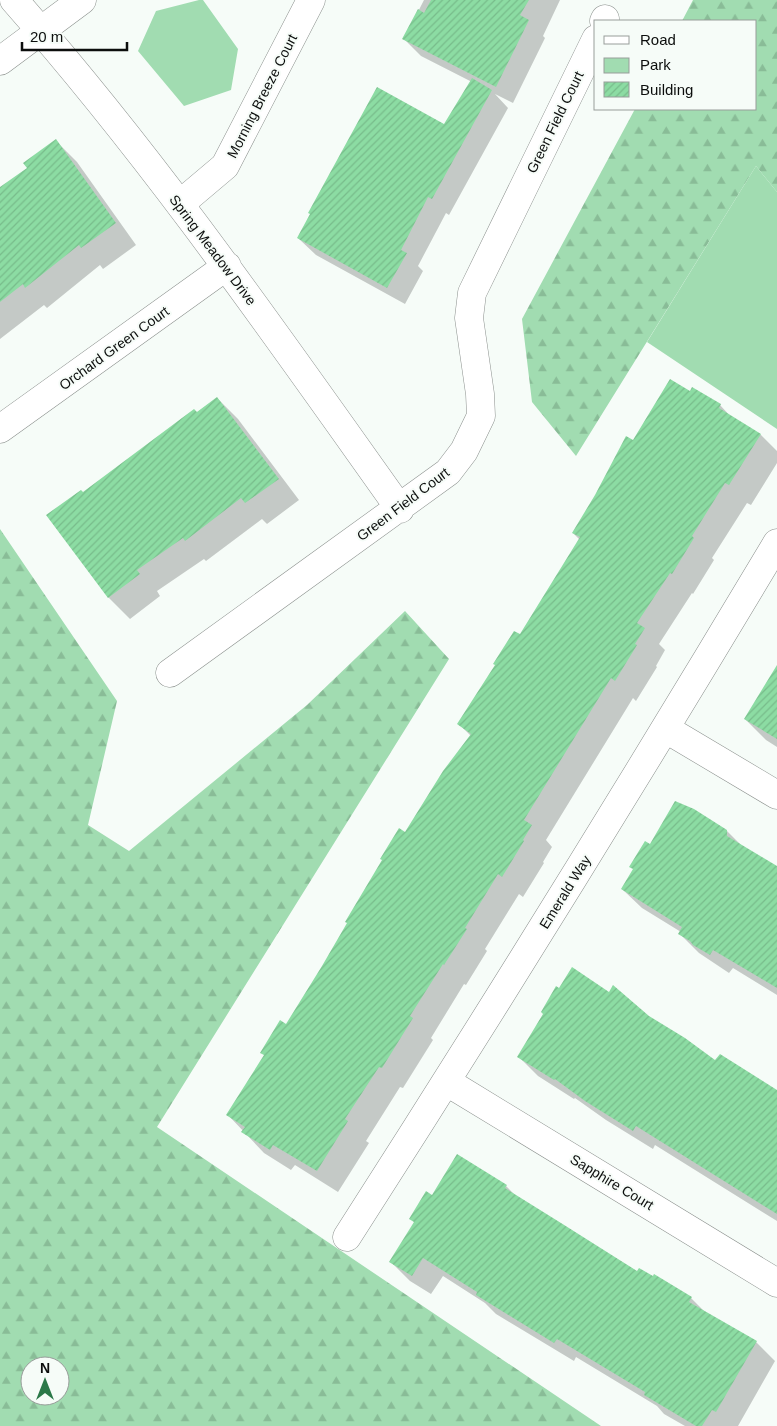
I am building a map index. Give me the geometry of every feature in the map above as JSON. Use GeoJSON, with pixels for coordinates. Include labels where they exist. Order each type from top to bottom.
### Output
{"type":"FeatureCollection","features":[{"type":"Feature","properties":{"kind":"street","name":"Spring Meadow Drive"},"geometry":{"type":"LineString","coordinates":[[14,0],[42,31],[180,204],[227,266],[400,509]]}},
{"type":"Feature","properties":{"kind":"street"},"geometry":{"type":"LineString","coordinates":[[0,61],[82,0]]}},
{"type":"Feature","properties":{"kind":"street","name":"Morning Breeze Court"},"geometry":{"type":"LineString","coordinates":[[180,204],[225,166],[311,0]]}},
{"type":"Feature","properties":{"kind":"street","name":"Green Field Court"},"geometry":{"type":"LineString","coordinates":[[170,673],[400,509],[448,472],[464,451],[481,416],[480,394],[469,318],[472,293],[594,42]]}},
{"type":"Feature","properties":{"kind":"street","name":"Orchard Green Court"},"geometry":{"type":"LineString","coordinates":[[0,429],[227,266]]}},
{"type":"Feature","properties":{"kind":"street","name":"Emerald Way"},"geometry":{"type":"LineString","coordinates":[[347,1237],[447,1082],[666,729],[777,543]]}},
{"type":"Feature","properties":{"kind":"street"},"geometry":{"type":"LineString","coordinates":[[666,729],[777,795]]}},
{"type":"Feature","properties":{"kind":"street","name":"Sapphire Court"},"geometry":{"type":"LineString","coordinates":[[447,1082],[777,1283]]}},
{"type":"Feature","properties":{"kind":"green space"},"geometry":{"type":"Polygon","coordinates":[[[203,0],[238,49],[231,90],[184,106],[138,51],[156,11],[203,0]]]}},
{"type":"Feature","properties":{"kind":"green space"},"geometry":{"type":"Polygon","coordinates":[[[693,0],[777,0],[777,192],[756,166],[576,456],[532,402],[522,319],[634,110],[757,110],[757,20],[683,20],[693,0]]]}},
{"type":"Feature","properties":{"kind":"green space"},"geometry":{"type":"Polygon","coordinates":[[[756,166],[777,192],[777,429],[647,342],[756,166]]]}},
{"type":"Feature","properties":{"kind":"green space"},"geometry":{"type":"Polygon","coordinates":[[[0,529],[117,701],[88,825],[129,851],[307,705],[405,611],[449,659],[157,1127],[601,1426],[0,1426],[0,529]]]}},
{"type":"Feature","properties":{"kind":"building"},"geometry":{"type":"Polygon","coordinates":[[[431,0],[529,0],[520,15],[529,20],[496,87],[402,39],[418,9],[424,13],[431,0]]]}},
{"type":"Feature","properties":{"kind":"building"},"geometry":{"type":"Polygon","coordinates":[[[472,78],[492,90],[432,199],[428,197],[401,250],[407,253],[387,288],[297,238],[310,214],[308,213],[377,87],[444,124],[472,78]]]}},
{"type":"Feature","properties":{"kind":"building"},"geometry":{"type":"Polygon","coordinates":[[[56,139],[116,223],[81,248],[79,245],[25,288],[23,284],[0,302],[0,187],[27,168],[23,163],[56,139]]]}},
{"type":"Feature","properties":{"kind":"building"},"geometry":{"type":"Polygon","coordinates":[[[670,379],[690,391],[692,387],[721,404],[719,408],[761,434],[729,485],[725,483],[692,536],[694,538],[672,574],[670,573],[637,623],[645,628],[635,644],[637,645],[615,681],[611,678],[524,820],[532,825],[524,841],[502,877],[498,874],[465,928],[467,929],[410,1016],[413,1018],[382,1068],[379,1067],[345,1119],[348,1121],[317,1171],[273,1145],[270,1150],[241,1132],[245,1127],[226,1115],[264,1055],[260,1053],[280,1020],[286,1024],[322,966],[399,828],[405,832],[443,771],[471,734],[457,724],[495,665],[493,664],[514,631],[520,634],[580,537],[572,533],[595,495],[626,436],[633,440],[670,379]]]}},
{"type":"Feature","properties":{"kind":"building"},"geometry":{"type":"Polygon","coordinates":[[[217,397],[279,479],[245,503],[241,498],[185,541],[183,538],[137,570],[140,574],[108,598],[46,515],[81,490],[83,492],[194,409],[197,412],[217,397]]]}},
{"type":"Feature","properties":{"kind":"building"},"geometry":{"type":"Polygon","coordinates":[[[777,665],[777,739],[744,719],[777,665]]]}},
{"type":"Feature","properties":{"kind":"building"},"geometry":{"type":"Polygon","coordinates":[[[675,801],[694,809],[727,830],[727,836],[777,866],[777,988],[713,950],[710,955],[693,945],[678,934],[682,927],[621,889],[633,869],[629,867],[645,841],[650,844],[675,801]]]}},
{"type":"Feature","properties":{"kind":"building"},"geometry":{"type":"Polygon","coordinates":[[[572,967],[609,992],[613,985],[649,1016],[685,1038],[715,1060],[720,1054],[777,1090],[777,1214],[636,1126],[633,1131],[585,1101],[555,1079],[517,1057],[543,1014],[541,1012],[556,986],[559,988],[572,967]]]}},
{"type":"Feature","properties":{"kind":"building"},"geometry":{"type":"Polygon","coordinates":[[[457,1154],[507,1185],[505,1188],[637,1271],[639,1268],[653,1276],[654,1274],[692,1297],[689,1302],[757,1341],[716,1412],[712,1410],[702,1426],[696,1426],[644,1395],[645,1392],[557,1339],[554,1343],[476,1295],[477,1292],[423,1258],[412,1276],[389,1262],[414,1222],[409,1219],[426,1191],[432,1195],[457,1154]]]}}]}
